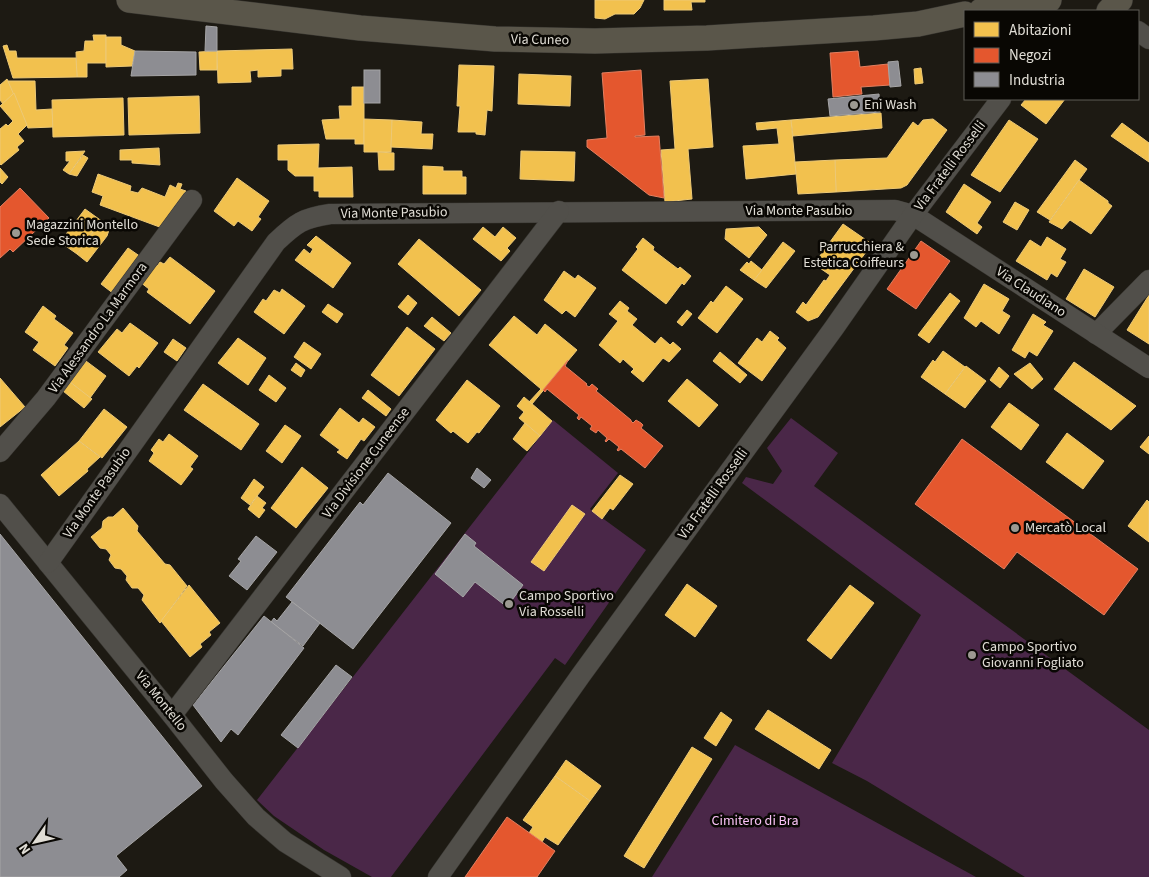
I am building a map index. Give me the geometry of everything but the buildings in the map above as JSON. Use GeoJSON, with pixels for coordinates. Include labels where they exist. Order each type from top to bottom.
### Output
{"type":"FeatureCollection","features":[{"type":"Feature","properties":{"kind":"main road","name":"Via Cuneo"},"geometry":{"type":"LineString","coordinates":[[129,0],[301,22],[495,39],[595,41],[707,38],[874,28],[961,18]]}},
{"type":"Feature","properties":{"kind":"main road","name":"Via Cuneo"},"geometry":{"type":"LineString","coordinates":[[973,10],[987,0]]}},
{"type":"Feature","properties":{"kind":"main road"},"geometry":{"type":"LineString","coordinates":[[987,10],[1050,0],[1061,10]]}},
{"type":"Feature","properties":{"kind":"main road"},"geometry":{"type":"LineString","coordinates":[[1110,10],[1120,0]]}},
{"type":"Feature","properties":{"kind":"street","name":"Via Fratelli Rosselli"},"geometry":{"type":"LineString","coordinates":[[438,877],[581,675],[834,328],[993,103]]}},
{"type":"Feature","properties":{"kind":"street","name":"Via Alessandro La Marmora"},"geometry":{"type":"LineString","coordinates":[[0,452],[46,398],[192,200]]}},
{"type":"Feature","properties":{"kind":"street","name":"Via Monte Pasubio"},"geometry":{"type":"LineString","coordinates":[[48,563],[276,242],[294,225],[311,216],[330,214],[559,211],[895,210],[913,215]]}},
{"type":"Feature","properties":{"kind":"street","name":"Via Divisione Cuneense"},"geometry":{"type":"LineString","coordinates":[[172,715],[559,211]]}},
{"type":"Feature","properties":{"kind":"street","name":"Via Claudiano"},"geometry":{"type":"LineString","coordinates":[[913,215],[1149,368]]}},
{"type":"Feature","properties":{"kind":"street"},"geometry":{"type":"LineString","coordinates":[[1096,334],[1149,280]]}},
{"type":"Feature","properties":{"kind":"street","name":"Via Montello"},"geometry":{"type":"LineString","coordinates":[[0,504],[224,781],[256,817],[285,842],[341,877]]}},
{"type":"Feature","properties":{"kind":"green space","name":"Campo Sportivo Giovanni Fogliato"},"geometry":{"type":"Polygon","coordinates":[[[791,418],[838,453],[814,486],[1149,730],[1149,877],[1025,877],[867,781],[832,763],[921,615],[742,483],[746,477],[773,484],[782,471],[767,448],[791,418]]]}},
{"type":"Feature","properties":{"kind":"green space","name":"Campo Sportivo Via Rosselli"},"geometry":{"type":"Polygon","coordinates":[[[553,420],[618,473],[590,509],[646,550],[565,665],[555,658],[391,877],[372,877],[324,850],[274,816],[257,800],[553,420]]]}},
{"type":"Feature","properties":{"kind":"green space","name":"Cimitero di Bra"},"geometry":{"type":"Polygon","coordinates":[[[735,745],[976,877],[652,877],[735,745]]]}},
{"type":"Feature","properties":{"kind":"place","name":"Eni Wash"},"geometry":{"type":"Point","coordinates":[854,105]}},
{"type":"Feature","properties":{"kind":"place","name":"Magazzini Montello Sede Storica"},"geometry":{"type":"Point","coordinates":[16,233]}},
{"type":"Feature","properties":{"kind":"place","name":"Parrucchiera & Estetica Coiffeurs"},"geometry":{"type":"Point","coordinates":[914,255]}},
{"type":"Feature","properties":{"kind":"place","name":"Mercatò Local"},"geometry":{"type":"Point","coordinates":[1015,528]}},
{"type":"Feature","properties":{"kind":"place","name":"Campo Sportivo Via Rosselli"},"geometry":{"type":"Point","coordinates":[509,604]}},
{"type":"Feature","properties":{"kind":"place","name":"Campo Sportivo Giovanni Fogliato"},"geometry":{"type":"Point","coordinates":[972,655]}}]}
